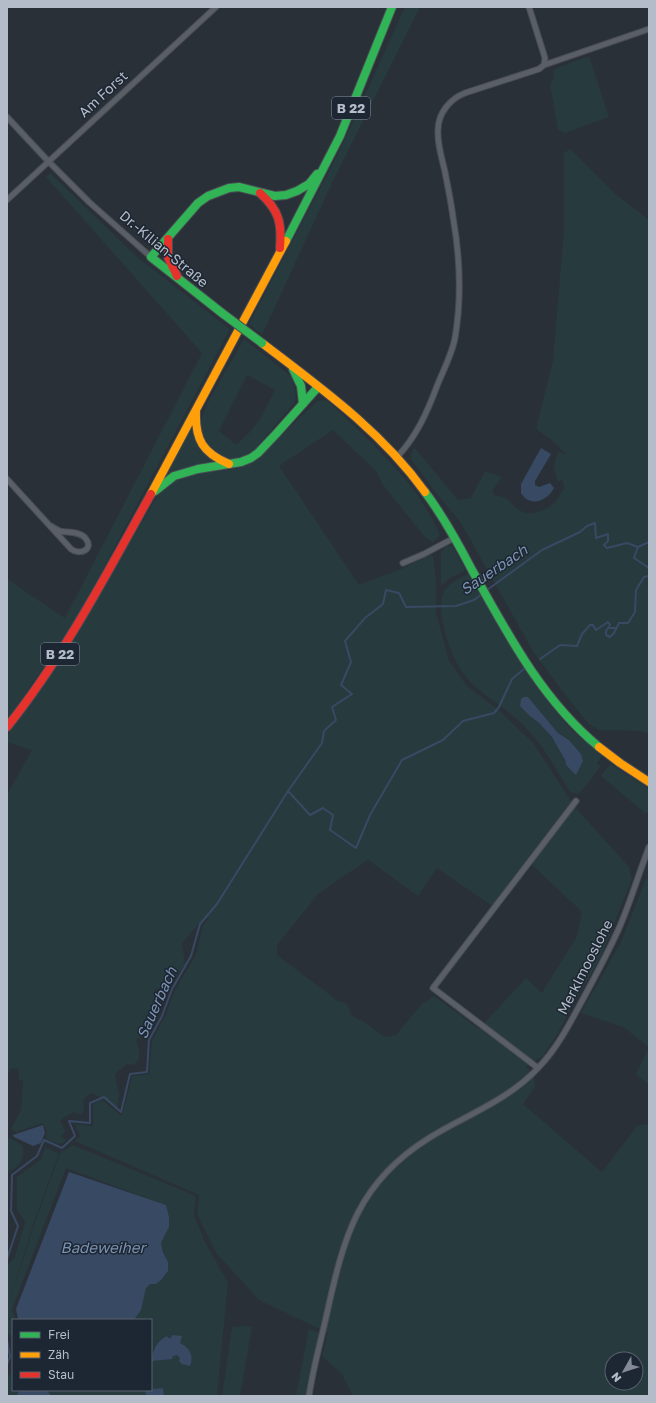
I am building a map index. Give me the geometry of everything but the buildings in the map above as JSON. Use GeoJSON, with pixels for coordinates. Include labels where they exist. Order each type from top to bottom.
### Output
{"type":"FeatureCollection","features":[{"type":"Feature","properties":{"kind":"main road","name":"B 22"},"geometry":{"type":"LineString","coordinates":[[7,727],[27,704],[59,655],[149,498],[327,163],[340,136],[392,7]]}},
{"type":"Feature","properties":{"kind":"main road"},"geometry":{"type":"LineString","coordinates":[[151,257],[198,203],[208,196],[216,192],[238,187],[275,196],[286,195],[309,184],[327,163]]}},
{"type":"Feature","properties":{"kind":"main road"},"geometry":{"type":"LineString","coordinates":[[258,191],[270,202],[276,211],[280,222],[282,232],[280,252]]}},
{"type":"Feature","properties":{"kind":"main road"},"geometry":{"type":"LineString","coordinates":[[168,239],[168,257],[179,280]]}},
{"type":"Feature","properties":{"kind":"main road","name":"Dr.-Kilian-Straße"},"geometry":{"type":"LineString","coordinates":[[151,257],[318,386],[367,426],[397,457],[428,495],[522,654],[557,704],[583,733],[627,768],[649,782]]}},
{"type":"Feature","properties":{"kind":"main road"},"geometry":{"type":"LineString","coordinates":[[292,366],[300,386],[303,404]]}},
{"type":"Feature","properties":{"kind":"main road"},"geometry":{"type":"LineString","coordinates":[[149,498],[163,484],[174,476],[198,469],[230,464],[251,458],[258,453],[318,386]]}},
{"type":"Feature","properties":{"kind":"main road"},"geometry":{"type":"LineString","coordinates":[[197,408],[196,432],[201,444],[212,456],[218,460],[230,464]]}},
{"type":"Feature","properties":{"kind":"street","name":"Am Forst"},"geometry":{"type":"LineString","coordinates":[[7,200],[216,7]]}},
{"type":"Feature","properties":{"kind":"street"},"geometry":{"type":"LineString","coordinates":[[529,7],[545,58],[544,65]]}},
{"type":"Feature","properties":{"kind":"street"},"geometry":{"type":"LineString","coordinates":[[397,457],[408,445],[421,425],[452,349],[455,338],[460,292],[460,277],[457,243],[449,190],[438,141],[440,119],[447,105],[461,94],[539,69],[544,65],[649,29]]}},
{"type":"Feature","properties":{"kind":"street","name":"Dr.-Kilian-Straße"},"geometry":{"type":"LineString","coordinates":[[7,118],[89,202],[151,257]]}},
{"type":"Feature","properties":{"kind":"street"},"geometry":{"type":"LineString","coordinates":[[7,479],[75,552],[80,553],[85,551],[88,541],[84,536],[59,530],[51,526]]}},
{"type":"Feature","properties":{"kind":"street"},"geometry":{"type":"LineString","coordinates":[[403,563],[454,538]]}},
{"type":"Feature","properties":{"kind":"street"},"geometry":{"type":"LineString","coordinates":[[538,1068],[433,988],[576,801]]}},
{"type":"Feature","properties":{"kind":"street","name":"Merklmooslohe"},"geometry":{"type":"LineString","coordinates":[[309,1396],[336,1272],[348,1234],[367,1195],[374,1185],[403,1156],[428,1138],[498,1100],[538,1068],[553,1051],[608,952],[620,925],[649,847]]}},
{"type":"Feature","properties":{"kind":"green space"},"geometry":{"type":"Polygon","coordinates":[[[405,7],[420,7],[333,181],[262,335],[249,324],[337,156],[405,7]]]}},
{"type":"Feature","properties":{"kind":"green space"},"geometry":{"type":"Polygon","coordinates":[[[589,56],[609,117],[565,133],[558,130],[550,85],[553,80],[554,69],[589,56]]]}},
{"type":"Feature","properties":{"kind":"green space"},"geometry":{"type":"Polygon","coordinates":[[[570,149],[613,192],[649,220],[649,734],[641,731],[599,730],[589,724],[534,653],[461,523],[410,458],[414,447],[458,500],[471,498],[485,471],[502,477],[492,491],[495,496],[506,498],[522,512],[532,513],[542,511],[556,500],[564,488],[562,479],[559,482],[555,474],[554,463],[559,452],[567,455],[553,441],[536,429],[553,360],[564,230],[564,153],[570,149]]]}},
{"type":"Feature","properties":{"kind":"green space"},"geometry":{"type":"Polygon","coordinates":[[[50,173],[137,257],[230,329],[74,624],[7,720],[7,579],[65,618],[202,353],[46,177],[50,173]]]}},
{"type":"Feature","properties":{"kind":"green space"},"geometry":{"type":"Polygon","coordinates":[[[244,339],[291,376],[296,392],[295,402],[254,450],[241,458],[228,459],[211,449],[201,431],[202,417],[209,400],[244,339]],[[247,375],[219,431],[236,445],[251,431],[260,419],[275,390],[247,375]]]}},
{"type":"Feature","properties":{"kind":"green space"},"geometry":{"type":"Polygon","coordinates":[[[325,400],[331,404],[392,464],[419,498],[431,516],[440,535],[433,542],[425,537],[383,485],[376,471],[333,430],[279,466],[359,585],[399,570],[430,555],[433,556],[436,581],[436,612],[449,661],[467,686],[501,712],[534,744],[571,801],[492,906],[437,868],[418,896],[368,860],[319,893],[277,945],[277,955],[338,1001],[347,1004],[352,1016],[366,1023],[385,1037],[396,1035],[422,1004],[434,996],[479,1029],[526,978],[542,993],[577,936],[582,912],[531,864],[574,806],[629,867],[632,879],[600,959],[569,1011],[558,1033],[543,1056],[526,1066],[534,1077],[535,1087],[523,1104],[602,1172],[637,1126],[649,1124],[649,1396],[353,1396],[342,1374],[322,1356],[328,1333],[259,1300],[216,1253],[197,1214],[199,1195],[75,1141],[80,1136],[75,1124],[93,1126],[93,1104],[102,1100],[122,1116],[132,1076],[149,1074],[152,1041],[166,1014],[175,990],[196,955],[203,925],[209,918],[201,922],[182,943],[185,965],[171,983],[155,990],[156,1013],[153,1025],[147,1033],[136,1040],[139,1050],[139,1059],[134,1065],[127,1064],[115,1074],[119,1095],[118,1108],[92,1093],[83,1101],[84,1110],[81,1115],[74,1112],[62,1119],[60,1122],[65,1132],[61,1137],[66,1140],[64,1143],[58,1144],[46,1139],[47,1131],[43,1123],[16,1132],[11,1129],[21,1110],[23,1080],[19,1080],[18,1068],[10,1069],[9,1073],[7,1073],[7,795],[32,750],[7,742],[7,736],[65,654],[156,498],[166,485],[197,473],[243,467],[255,460],[317,401],[325,400]]]}},
{"type":"Feature","properties":{"kind":"green space"},"geometry":{"type":"Polygon","coordinates":[[[192,424],[194,438],[198,447],[217,464],[164,478],[192,424]]]}},
{"type":"Feature","properties":{"kind":"green space"},"geometry":{"type":"Polygon","coordinates":[[[447,546],[452,546],[465,569],[450,578],[441,586],[441,552],[447,546]]]}},
{"type":"Feature","properties":{"kind":"green space"},"geometry":{"type":"Polygon","coordinates":[[[469,574],[516,656],[543,696],[574,732],[602,756],[597,763],[601,766],[579,794],[570,792],[532,734],[518,720],[472,683],[460,669],[455,659],[443,624],[441,602],[447,587],[454,581],[469,574]],[[528,697],[530,716],[542,726],[557,744],[566,765],[570,768],[581,754],[569,740],[558,733],[528,697]]]}},
{"type":"Feature","properties":{"kind":"green space"},"geometry":{"type":"Polygon","coordinates":[[[610,764],[649,789],[649,810],[646,814],[601,776],[610,764]]]}},
{"type":"Feature","properties":{"kind":"green space"},"geometry":{"type":"Polygon","coordinates":[[[646,879],[649,879],[649,1047],[623,1027],[581,1013],[621,942],[646,879]]]}},
{"type":"Feature","properties":{"kind":"green space"},"geometry":{"type":"Polygon","coordinates":[[[649,1048],[649,1085],[636,1074],[649,1048]]]}},
{"type":"Feature","properties":{"kind":"green space"},"geometry":{"type":"Polygon","coordinates":[[[7,1138],[12,1139],[23,1146],[23,1152],[20,1163],[7,1174],[7,1138]]]}},
{"type":"Feature","properties":{"kind":"green space"},"geometry":{"type":"Polygon","coordinates":[[[73,1145],[196,1196],[194,1215],[205,1242],[228,1283],[217,1396],[52,1396],[47,1391],[152,1391],[152,1319],[135,1319],[141,1310],[146,1288],[150,1284],[156,1283],[162,1279],[168,1271],[161,1243],[168,1229],[168,1215],[165,1205],[66,1168],[12,1309],[15,1319],[12,1319],[12,1322],[9,1315],[12,1323],[12,1337],[7,1332],[7,1266],[15,1257],[25,1222],[17,1210],[17,1177],[41,1159],[45,1148],[59,1153],[33,1225],[10,1300],[34,1225],[60,1153],[73,1145]]]}},
{"type":"Feature","properties":{"kind":"green space"},"geometry":{"type":"Polygon","coordinates":[[[232,1327],[252,1327],[240,1396],[222,1396],[232,1327]]]}},
{"type":"Feature","properties":{"kind":"green space"},"geometry":{"type":"Polygon","coordinates":[[[309,1329],[320,1333],[308,1383],[307,1396],[296,1396],[309,1329]]]}},
{"type":"Feature","properties":{"kind":"green space"},"geometry":{"type":"Polygon","coordinates":[[[12,1368],[12,1391],[19,1391],[16,1396],[7,1396],[7,1376],[10,1374],[12,1368]]]}},
{"type":"Feature","properties":{"kind":"water"},"geometry":{"type":"Polygon","coordinates":[[[541,448],[551,454],[535,481],[535,485],[539,487],[550,483],[554,488],[551,493],[543,499],[534,501],[525,498],[521,493],[521,484],[541,448]]]}},
{"type":"Feature","properties":{"kind":"water"},"geometry":{"type":"Polygon","coordinates":[[[528,697],[558,733],[569,740],[581,754],[583,761],[576,775],[566,765],[565,760],[552,737],[520,706],[521,699],[528,697]]]}},
{"type":"Feature","properties":{"kind":"water"},"geometry":{"type":"Polygon","coordinates":[[[43,1125],[45,1133],[41,1143],[33,1146],[14,1137],[13,1135],[43,1125]]]}},
{"type":"Feature","properties":{"kind":"water","name":"Badeweiher"},"geometry":{"type":"Polygon","coordinates":[[[69,1172],[166,1205],[169,1217],[169,1227],[161,1243],[163,1252],[168,1262],[168,1271],[156,1284],[150,1284],[146,1288],[141,1310],[135,1319],[18,1319],[16,1309],[69,1172]]]}},
{"type":"Feature","properties":{"kind":"water"},"geometry":{"type":"Polygon","coordinates":[[[172,1335],[182,1336],[180,1343],[189,1350],[192,1359],[190,1366],[182,1364],[177,1355],[173,1356],[172,1359],[152,1361],[154,1349],[158,1343],[167,1336],[168,1338],[171,1338],[172,1335]]]}},
{"type":"Feature","properties":{"kind":"water"},"geometry":{"type":"Polygon","coordinates":[[[163,1388],[164,1396],[146,1396],[145,1391],[152,1391],[152,1389],[163,1388]]]}},
{"type":"Feature","properties":{"kind":"water"},"geometry":{"type":"Polygon","coordinates":[[[19,1391],[47,1391],[52,1396],[16,1396],[19,1391]]]}},
{"type":"Feature","properties":{"kind":"waterway","name":"Sauerbach"},"geometry":{"type":"LineString","coordinates":[[487,590],[542,550],[580,532],[587,526],[595,523],[596,538],[608,534],[608,541],[604,545],[607,548],[627,543],[638,547],[634,558],[649,568]]}},
{"type":"Feature","properties":{"kind":"waterway"},"geometry":{"type":"LineString","coordinates":[[638,547],[649,542]]}},
{"type":"Feature","properties":{"kind":"waterway","name":"Sauerbach"},"geometry":{"type":"LineString","coordinates":[[540,659],[560,645],[577,646],[582,634],[590,625],[593,625],[596,630],[608,622],[610,625],[606,631],[606,635],[610,637],[614,633],[619,623],[628,623],[635,612],[636,590],[644,577],[649,576]]}},
{"type":"Feature","properties":{"kind":"waterway","name":"Sauerbach"},"geometry":{"type":"LineString","coordinates":[[7,1259],[18,1226],[11,1211],[12,1175],[37,1156],[44,1140],[62,1148],[75,1136],[69,1121],[90,1123],[90,1103],[104,1097],[121,1112],[130,1074],[147,1072],[149,1040],[162,1016],[172,989],[191,956],[200,924],[217,904],[288,791],[322,743],[324,731],[336,720],[332,707],[352,694],[341,685],[351,662],[345,641],[365,618],[383,604],[386,590],[399,593],[406,607],[456,606],[474,600],[482,594]]}},
{"type":"Feature","properties":{"kind":"waterway","name":"Sauerbach"},"geometry":{"type":"LineString","coordinates":[[608,628],[617,628]]}},
{"type":"Feature","properties":{"kind":"waterway","name":"Sauerbach"},"geometry":{"type":"LineString","coordinates":[[288,791],[310,815],[323,808],[333,815],[330,830],[356,848],[370,815],[402,760],[443,740],[463,721],[494,713],[499,707],[512,679],[524,669]]}},
{"type":"Feature","properties":{"kind":"waterway","name":"Sauerbach"},"geometry":{"type":"LineString","coordinates":[[7,1340],[10,1357],[7,1364]]}},
{"type":"Feature","properties":{"kind":"traffic: fast"},"geometry":{"type":"LineString","coordinates":[[286,241],[340,136],[392,7]]}},
{"type":"Feature","properties":{"kind":"traffic: fast"},"geometry":{"type":"LineString","coordinates":[[222,313],[151,257],[198,203],[208,196],[229,188],[239,187],[275,196],[286,195],[309,184],[317,174]]}},
{"type":"Feature","properties":{"kind":"traffic: fast"},"geometry":{"type":"LineString","coordinates":[[222,313],[262,343]]}},
{"type":"Feature","properties":{"kind":"traffic: fast"},"geometry":{"type":"LineString","coordinates":[[293,369],[301,386],[303,404]]}},
{"type":"Feature","properties":{"kind":"traffic: fast"},"geometry":{"type":"LineString","coordinates":[[155,491],[174,476],[198,469],[241,462],[251,458],[258,453],[276,434],[318,387]]}},
{"type":"Feature","properties":{"kind":"traffic: fast"},"geometry":{"type":"LineString","coordinates":[[425,492],[450,530],[499,618],[527,664],[560,708],[599,747]]}},
{"type":"Feature","properties":{"kind":"traffic: slow"},"geometry":{"type":"LineString","coordinates":[[151,494],[286,241]]}},
{"type":"Feature","properties":{"kind":"traffic: slow"},"geometry":{"type":"LineString","coordinates":[[262,343],[328,394],[370,430],[408,470],[425,492]]}},
{"type":"Feature","properties":{"kind":"traffic: slow"},"geometry":{"type":"LineString","coordinates":[[196,412],[197,430],[202,444],[213,455],[229,464]]}},
{"type":"Feature","properties":{"kind":"traffic: slow"},"geometry":{"type":"LineString","coordinates":[[599,747],[649,782]]}},
{"type":"Feature","properties":{"kind":"traffic: jam"},"geometry":{"type":"LineString","coordinates":[[260,193],[271,205],[278,218],[280,224],[280,248]]}},
{"type":"Feature","properties":{"kind":"traffic: jam"},"geometry":{"type":"LineString","coordinates":[[168,239],[168,257],[177,276]]}},
{"type":"Feature","properties":{"kind":"traffic: jam"},"geometry":{"type":"LineString","coordinates":[[7,727],[28,700],[84,614],[151,494]]}}]}
